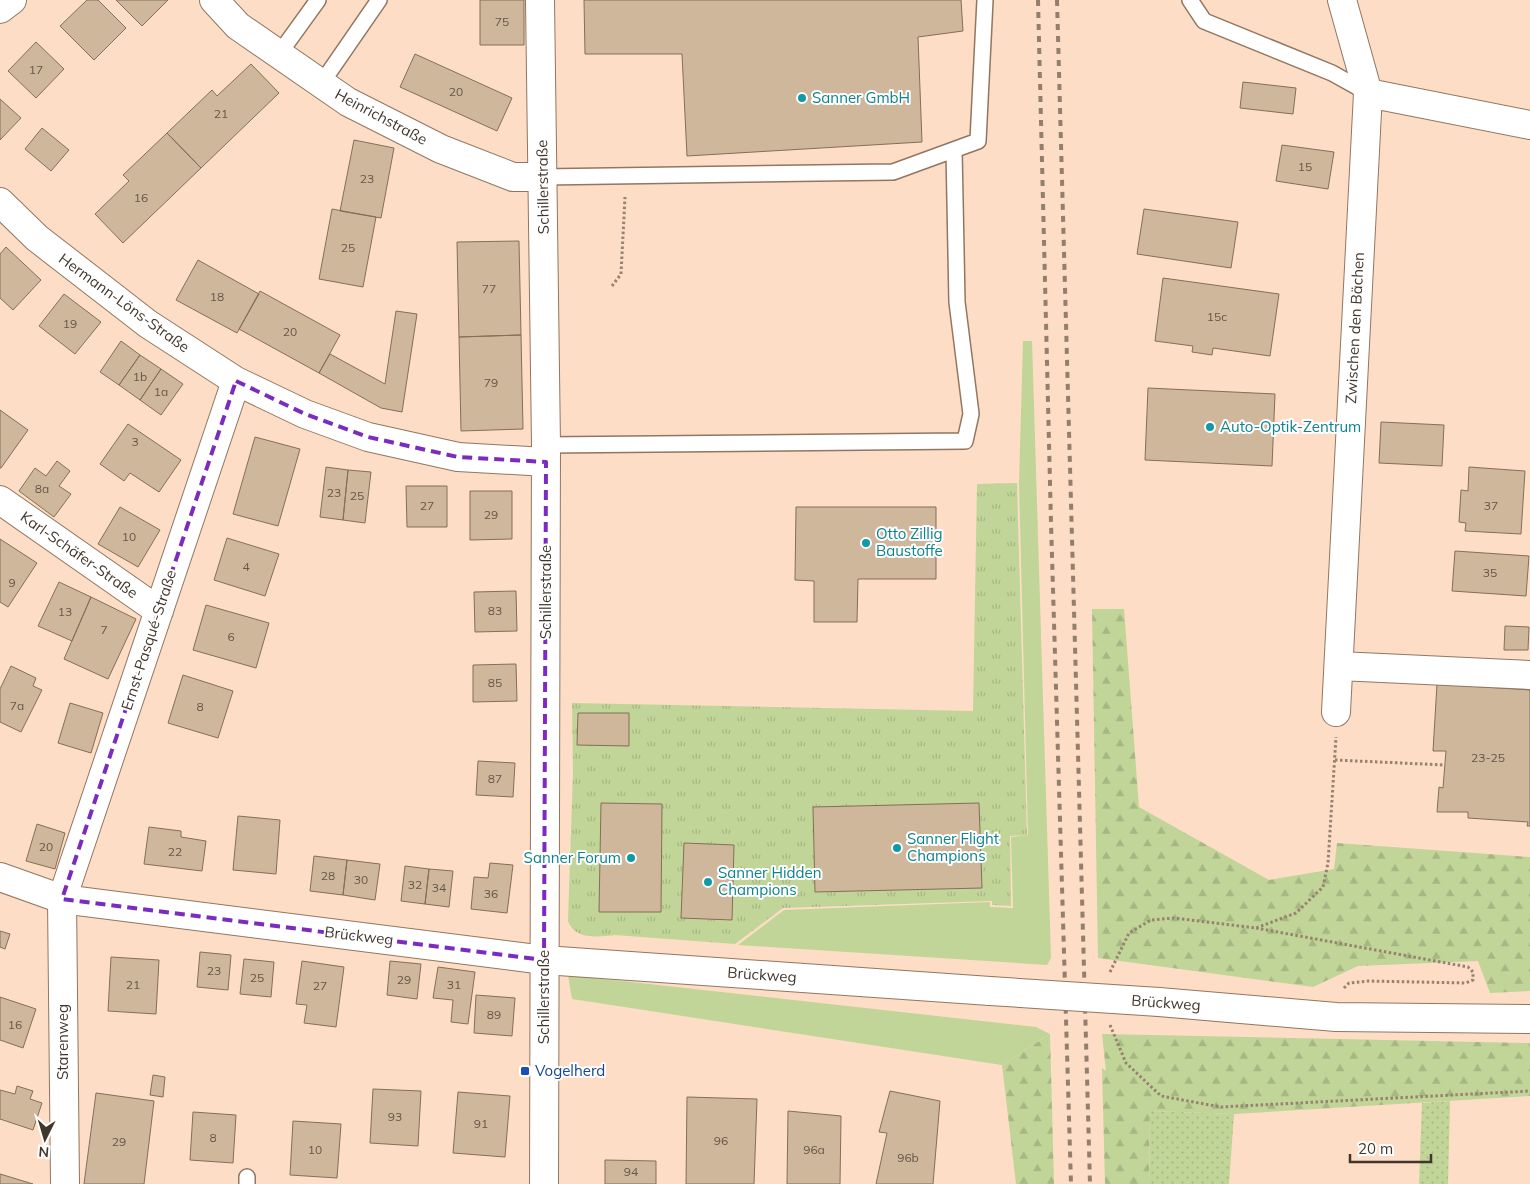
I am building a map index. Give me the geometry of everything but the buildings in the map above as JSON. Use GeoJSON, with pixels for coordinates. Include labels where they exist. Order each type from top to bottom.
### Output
{"type":"FeatureCollection","features":[{"type":"Feature","properties":{"kind":"street"},"geometry":{"type":"LineString","coordinates":[[0,9],[12,0]]}},
{"type":"Feature","properties":{"kind":"street","name":"Heinrichstraße"},"geometry":{"type":"LineString","coordinates":[[214,0],[238,26],[348,102],[442,149],[513,177],[542,177]]}},
{"type":"Feature","properties":{"kind":"street","name":"Schillerstraße"},"geometry":{"type":"LineString","coordinates":[[540,0],[546,453],[544,1184]]}},
{"type":"Feature","properties":{"kind":"street","name":"Zwischen den Bächen"},"geometry":{"type":"LineString","coordinates":[[1336,712],[1340,666],[1350,416],[1368,93],[1342,0]]}},
{"type":"Feature","properties":{"kind":"street"},"geometry":{"type":"LineString","coordinates":[[1368,93],[1530,125]]}},
{"type":"Feature","properties":{"kind":"street","name":"Hermann-Löns-Straße"},"geometry":{"type":"LineString","coordinates":[[0,202],[37,238],[148,324],[236,381],[305,414],[368,437],[458,458],[546,453]]}},
{"type":"Feature","properties":{"kind":"street","name":"Ernst-Pasqué-Straße"},"geometry":{"type":"LineString","coordinates":[[62,899],[236,381]]}},
{"type":"Feature","properties":{"kind":"street","name":"Karl-Schäfer-Straße"},"geometry":{"type":"LineString","coordinates":[[0,500],[159,611]]}},
{"type":"Feature","properties":{"kind":"street"},"geometry":{"type":"LineString","coordinates":[[1340,666],[1530,675]]}},
{"type":"Feature","properties":{"kind":"street","name":"Brückweg"},"geometry":{"type":"LineString","coordinates":[[0,877],[62,899],[544,960],[1160,1002],[1336,1017],[1530,1019]]}},
{"type":"Feature","properties":{"kind":"street","name":"Starenweg"},"geometry":{"type":"LineString","coordinates":[[62,899],[66,1184]]}},
{"type":"Feature","properties":{"kind":"lane"},"geometry":{"type":"LineString","coordinates":[[278,54],[318,0]]}},
{"type":"Feature","properties":{"kind":"lane"},"geometry":{"type":"LineString","coordinates":[[321,84],[380,0]]}},
{"type":"Feature","properties":{"kind":"lane"},"geometry":{"type":"LineString","coordinates":[[542,177],[893,172],[978,141],[985,0]]}},
{"type":"Feature","properties":{"kind":"lane"},"geometry":{"type":"LineString","coordinates":[[1190,0],[1204,21],[1332,73],[1368,93]]}},
{"type":"Feature","properties":{"kind":"lane"},"geometry":{"type":"LineString","coordinates":[[546,453],[965,441],[971,414],[957,302],[954,150]]}},
{"type":"Feature","properties":{"kind":"path"},"geometry":{"type":"LineString","coordinates":[[612,286],[621,274],[627,176]]}},
{"type":"Feature","properties":{"kind":"path"},"geometry":{"type":"LineString","coordinates":[[1335,760],[1445,765]]}},
{"type":"Feature","properties":{"kind":"path"},"geometry":{"type":"LineString","coordinates":[[1256,928],[1468,967],[1474,972],[1473,980],[1466,983],[1368,981],[1349,984],[1340,992]]}},
{"type":"Feature","properties":{"kind":"highlighted area"},"geometry":{"type":"Polygon","coordinates":[[[236,381],[305,414],[368,437],[458,457],[546,462],[544,960],[62,899],[236,381]]]}},
{"type":"Feature","properties":{"kind":"green space"},"geometry":{"type":"Polygon","coordinates":[[[1023,341],[1032,341],[1051,958],[1047,965],[738,945],[784,910],[990,902],[990,907],[1013,908],[1011,837],[1028,835],[1019,484],[1023,341]]]}},
{"type":"Feature","properties":{"kind":"green space"},"geometry":{"type":"Polygon","coordinates":[[[1017,483],[1027,835],[1010,836],[1011,906],[992,905],[992,901],[783,908],[735,944],[615,935],[588,936],[581,934],[571,927],[568,921],[573,771],[572,703],[973,711],[977,484],[1017,483]]]}},
{"type":"Feature","properties":{"kind":"green space"},"geometry":{"type":"Polygon","coordinates":[[[1092,609],[1124,609],[1139,807],[1269,880],[1334,869],[1337,843],[1530,857],[1530,991],[1490,993],[1478,961],[1358,966],[1313,987],[1098,958],[1092,609]]]}},
{"type":"Feature","properties":{"kind":"green space"},"geometry":{"type":"Polygon","coordinates":[[[568,975],[1036,1027],[1050,1034],[1002,1065],[572,999],[568,975]]]}},
{"type":"Feature","properties":{"kind":"green space"},"geometry":{"type":"Polygon","coordinates":[[[1050,1034],[1054,1184],[1016,1184],[1002,1065],[1050,1034]]]}},
{"type":"Feature","properties":{"kind":"green space"},"geometry":{"type":"Polygon","coordinates":[[[1102,1034],[1530,1043],[1530,1096],[1234,1114],[1150,1111],[1149,1184],[1105,1184],[1102,1068],[1106,1071],[1102,1034]]]}},
{"type":"Feature","properties":{"kind":"green space"},"geometry":{"type":"Polygon","coordinates":[[[1450,1101],[1448,1184],[1419,1184],[1422,1103],[1450,1101]]]}},
{"type":"Feature","properties":{"kind":"green space"},"geometry":{"type":"Polygon","coordinates":[[[1150,1111],[1234,1114],[1229,1184],[1149,1184],[1150,1111]]]}},
{"type":"Feature","properties":{"kind":"railway"},"geometry":{"type":"LineString","coordinates":[[1038,0],[1051,523],[1071,1184]]}},
{"type":"Feature","properties":{"kind":"railway"},"geometry":{"type":"LineString","coordinates":[[1057,0],[1090,1184]]}},
{"type":"Feature","properties":{"kind":"place","name":"Sanner GmbH"},"geometry":{"type":"Point","coordinates":[802,98]}},
{"type":"Feature","properties":{"kind":"place","name":"Auto-Optik-Zentrum"},"geometry":{"type":"Point","coordinates":[1210,427]}},
{"type":"Feature","properties":{"kind":"place","name":"Otto Zillig Baustoffe"},"geometry":{"type":"Point","coordinates":[866,543]}},
{"type":"Feature","properties":{"kind":"place","name":"Sanner Flight Champions"},"geometry":{"type":"Point","coordinates":[897,848]}},
{"type":"Feature","properties":{"kind":"place","name":"Sanner Forum"},"geometry":{"type":"Point","coordinates":[631,858]}},
{"type":"Feature","properties":{"kind":"place","name":"Sanner Hidden Champions"},"geometry":{"type":"Point","coordinates":[708,882]}},
{"type":"Feature","properties":{"kind":"place","name":"Vogelherd"},"geometry":{"type":"Point","coordinates":[525,1071]}}]}
